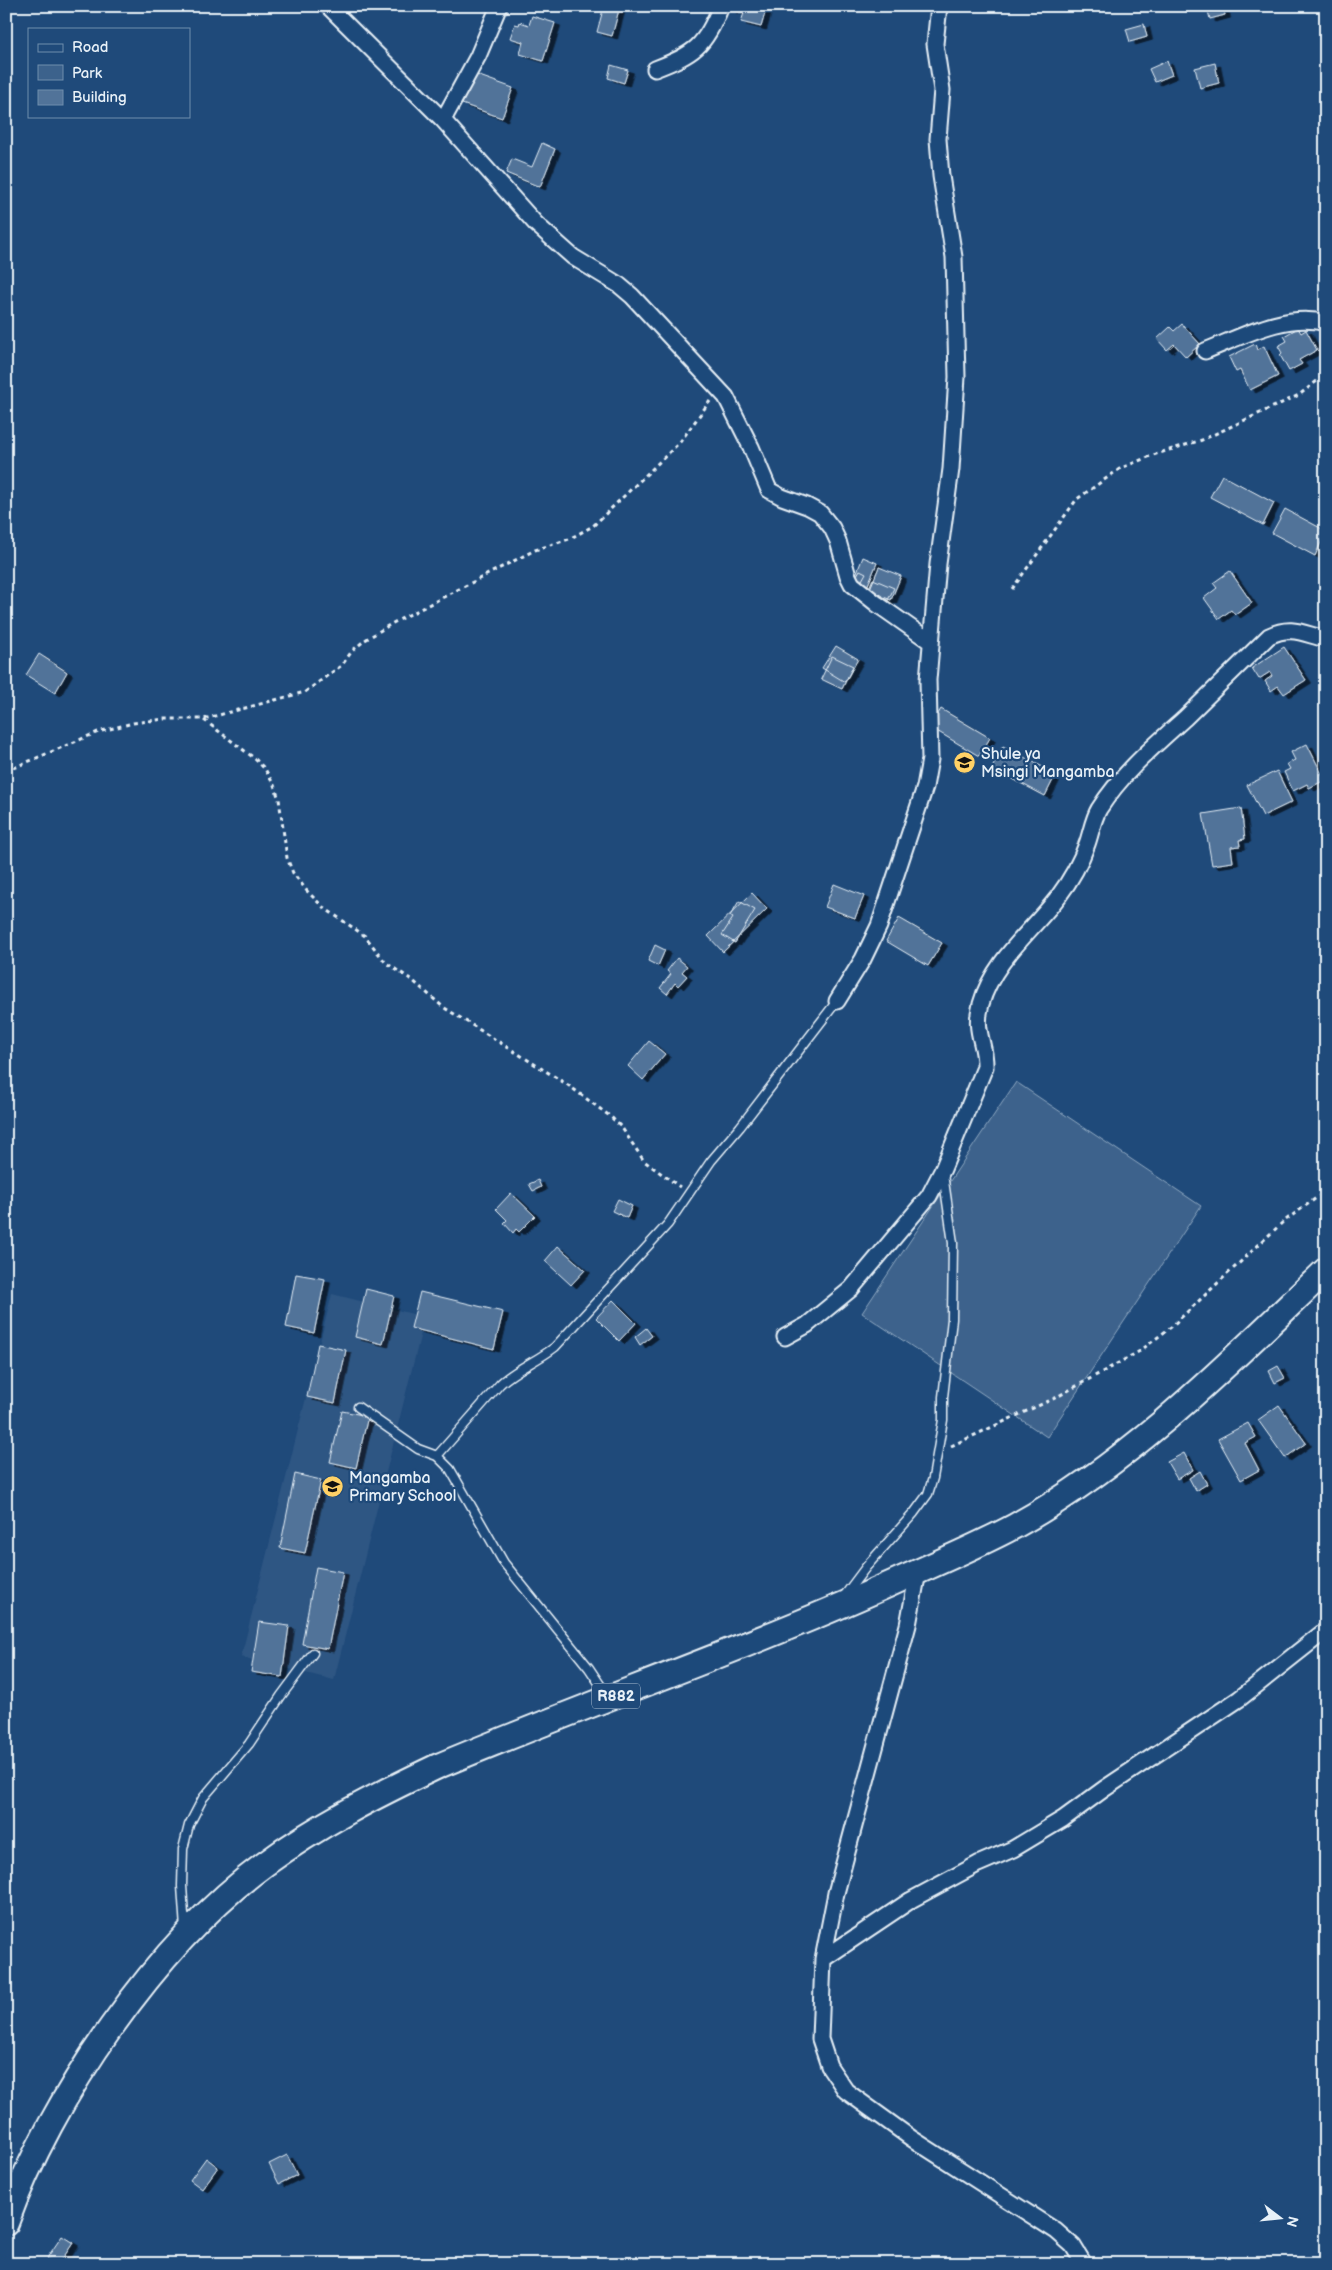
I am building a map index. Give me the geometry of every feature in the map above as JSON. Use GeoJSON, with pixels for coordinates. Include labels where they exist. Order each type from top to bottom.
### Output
{"type":"FeatureCollection","features":[{"type":"Feature","properties":{"kind":"main road","name":"R882"},"geometry":{"type":"LineString","coordinates":[[6,2223],[64,2100],[97,2048],[134,1998],[185,1937],[235,1888],[264,1864],[311,1832],[350,1810],[444,1763],[836,1609],[1015,1526],[1132,1448],[1199,1392],[1326,1270]]}},
{"type":"Feature","properties":{"kind":"street"},"geometry":{"type":"LineString","coordinates":[[328,6],[442,120],[536,224],[573,257],[619,285],[632,296],[663,331],[719,388],[741,426],[769,490],[820,513],[832,528],[852,584],[931,642]]}},
{"type":"Feature","properties":{"kind":"street"},"geometry":{"type":"LineString","coordinates":[[442,120],[484,43],[499,6]]}},
{"type":"Feature","properties":{"kind":"street"},"geometry":{"type":"LineString","coordinates":[[654,69],[682,59],[696,50],[715,22],[721,6]]}},
{"type":"Feature","properties":{"kind":"street"},"geometry":{"type":"LineString","coordinates":[[837,1001],[863,960],[878,926],[925,787],[930,759],[928,680],[939,556],[952,469],[957,377],[954,257],[941,176],[938,139],[942,90],[935,44],[939,6]]}},
{"type":"Feature","properties":{"kind":"street"},"geometry":{"type":"LineString","coordinates":[[1205,351],[1266,327],[1296,322],[1326,323]]}},
{"type":"Feature","properties":{"kind":"street"},"geometry":{"type":"LineString","coordinates":[[785,1337],[807,1326],[851,1289],[929,1196],[943,1169],[985,1067],[984,1052],[978,1032],[978,1020],[986,988],[1004,960],[1057,898],[1073,875],[1085,849],[1098,810],[1123,778],[1151,748],[1269,636],[1283,630],[1290,630],[1326,639]]}},
{"type":"Feature","properties":{"kind":"street"},"geometry":{"type":"LineString","coordinates":[[918,1572],[908,1625],[836,1892],[823,1959],[820,2040],[829,2066],[846,2091],[911,2138],[1056,2230],[1073,2246],[1084,2264]]}},
{"type":"Feature","properties":{"kind":"street"},"geometry":{"type":"LineString","coordinates":[[823,1959],[911,1900],[978,1864],[1013,1849],[1063,1819],[1104,1789],[1239,1699],[1326,1630]]}},
{"type":"Feature","properties":{"kind":"lane"},"geometry":{"type":"LineString","coordinates":[[437,1456],[507,1377],[539,1360],[555,1347],[668,1224],[691,1194],[711,1161],[740,1127],[837,1001]]}},
{"type":"Feature","properties":{"kind":"lane"},"geometry":{"type":"LineString","coordinates":[[836,1609],[866,1568],[928,1494],[943,1420],[943,1397],[952,1300],[952,1244],[943,1169]]}},
{"type":"Feature","properties":{"kind":"lane"},"geometry":{"type":"LineString","coordinates":[[358,1407],[418,1449],[437,1456],[450,1469],[504,1563],[588,1668],[609,1699]]}},
{"type":"Feature","properties":{"kind":"lane"},"geometry":{"type":"LineString","coordinates":[[185,1937],[182,1886],[183,1849],[189,1825],[203,1798],[249,1744],[313,1653]]}},
{"type":"Feature","properties":{"kind":"path"},"geometry":{"type":"LineString","coordinates":[[1012,589],[1077,499],[1121,468],[1153,455],[1202,440],[1300,395],[1326,374]]}},
{"type":"Feature","properties":{"kind":"path"},"geometry":{"type":"LineString","coordinates":[[6,771],[98,732],[133,723],[165,719],[204,719],[305,692],[342,665],[352,651],[365,640],[391,624],[528,554],[569,539],[593,526],[680,442],[719,388]]}},
{"type":"Feature","properties":{"kind":"path"},"geometry":{"type":"LineString","coordinates":[[204,719],[254,758],[270,777],[279,799],[287,858],[293,873],[323,907],[365,936],[386,963],[412,980],[443,1007],[568,1085],[611,1117],[622,1128],[644,1161],[691,1194]]}},
{"type":"Feature","properties":{"kind":"path"},"geometry":{"type":"LineString","coordinates":[[938,1452],[1055,1398],[1140,1351],[1172,1327],[1283,1222],[1326,1191]]}},
{"type":"Feature","properties":{"kind":"shaded area","name":"Mangamba Primary School"},"geometry":{"type":"Polygon","coordinates":[[[332,1294],[425,1317],[334,1680],[241,1657],[332,1294]]]}},
{"type":"Feature","properties":{"kind":"green space"},"geometry":{"type":"Polygon","coordinates":[[[1016,1082],[1201,1206],[1047,1437],[862,1313],[1016,1082]]]}},
{"type":"Feature","properties":{"kind":"building"},"geometry":{"type":"Polygon","coordinates":[[[604,6],[620,6],[612,36],[597,32],[604,6]]]}},
{"type":"Feature","properties":{"kind":"building"},"geometry":{"type":"Polygon","coordinates":[[[732,6],[767,6],[761,27],[741,22],[744,13],[732,10],[732,6]]]}},
{"type":"Feature","properties":{"kind":"building"},"geometry":{"type":"Polygon","coordinates":[[[1223,6],[1225,15],[1210,19],[1207,7],[1223,6]]]}},
{"type":"Feature","properties":{"kind":"building"},"geometry":{"type":"Polygon","coordinates":[[[532,16],[555,23],[543,61],[520,54],[523,42],[510,38],[515,24],[519,25],[520,22],[529,25],[532,16]]]}},
{"type":"Feature","properties":{"kind":"building"},"geometry":{"type":"Polygon","coordinates":[[[1144,24],[1147,37],[1130,42],[1126,29],[1144,24]]]}},
{"type":"Feature","properties":{"kind":"building"},"geometry":{"type":"Polygon","coordinates":[[[1167,61],[1172,75],[1155,82],[1149,69],[1167,61]]]}},
{"type":"Feature","properties":{"kind":"building"},"geometry":{"type":"Polygon","coordinates":[[[1215,63],[1219,83],[1200,88],[1195,68],[1215,63]]]}},
{"type":"Feature","properties":{"kind":"building"},"geometry":{"type":"Polygon","coordinates":[[[611,65],[628,70],[624,83],[608,78],[611,65]]]}},
{"type":"Feature","properties":{"kind":"building"},"geometry":{"type":"Polygon","coordinates":[[[474,74],[513,88],[502,118],[462,104],[474,74]]]}},
{"type":"Feature","properties":{"kind":"building"},"geometry":{"type":"Polygon","coordinates":[[[542,143],[555,149],[540,187],[506,173],[512,159],[532,167],[542,143]]]}},
{"type":"Feature","properties":{"kind":"building"},"geometry":{"type":"Polygon","coordinates":[[[1182,324],[1200,344],[1186,357],[1174,344],[1167,350],[1157,339],[1170,327],[1174,331],[1182,324]]]}},
{"type":"Feature","properties":{"kind":"building"},"geometry":{"type":"Polygon","coordinates":[[[1298,328],[1301,333],[1306,330],[1317,350],[1299,360],[1302,364],[1289,371],[1280,355],[1282,353],[1278,346],[1287,341],[1284,336],[1298,328]]]}},
{"type":"Feature","properties":{"kind":"building"},"geometry":{"type":"Polygon","coordinates":[[[1255,344],[1257,350],[1264,346],[1278,376],[1250,390],[1240,370],[1236,372],[1229,357],[1255,344]]]}},
{"type":"Feature","properties":{"kind":"building"},"geometry":{"type":"Polygon","coordinates":[[[1222,475],[1274,503],[1263,525],[1210,497],[1222,475]]]}},
{"type":"Feature","properties":{"kind":"building"},"geometry":{"type":"Polygon","coordinates":[[[1285,509],[1326,531],[1315,556],[1272,533],[1285,509]]]}},
{"type":"Feature","properties":{"kind":"building"},"geometry":{"type":"Polygon","coordinates":[[[863,557],[877,563],[867,587],[853,582],[863,557]]]}},
{"type":"Feature","properties":{"kind":"building"},"geometry":{"type":"Polygon","coordinates":[[[879,567],[901,576],[891,600],[869,591],[879,567]]]}},
{"type":"Feature","properties":{"kind":"building"},"geometry":{"type":"Polygon","coordinates":[[[860,570],[866,573],[857,589],[851,585],[860,570]]]}},
{"type":"Feature","properties":{"kind":"building"},"geometry":{"type":"Polygon","coordinates":[[[1230,571],[1252,603],[1235,615],[1231,610],[1219,619],[1204,598],[1217,588],[1213,583],[1230,571]]]}},
{"type":"Feature","properties":{"kind":"building"},"geometry":{"type":"Polygon","coordinates":[[[873,579],[894,588],[884,608],[864,599],[873,579]]]}},
{"type":"Feature","properties":{"kind":"building"},"geometry":{"type":"Polygon","coordinates":[[[836,646],[858,659],[845,682],[822,668],[836,646]]]}},
{"type":"Feature","properties":{"kind":"building"},"geometry":{"type":"Polygon","coordinates":[[[1284,647],[1306,680],[1284,694],[1278,686],[1271,691],[1265,681],[1272,676],[1270,672],[1259,679],[1252,668],[1284,647]]]}},
{"type":"Feature","properties":{"kind":"building"},"geometry":{"type":"Polygon","coordinates":[[[39,654],[67,672],[55,693],[26,675],[39,654]]]}},
{"type":"Feature","properties":{"kind":"building"},"geometry":{"type":"Polygon","coordinates":[[[832,656],[853,666],[842,689],[821,679],[832,656]]]}},
{"type":"Feature","properties":{"kind":"building"},"geometry":{"type":"Polygon","coordinates":[[[941,709],[990,738],[979,756],[930,727],[941,709]]]}},
{"type":"Feature","properties":{"kind":"building"},"geometry":{"type":"Polygon","coordinates":[[[1307,744],[1325,780],[1309,788],[1307,784],[1293,791],[1284,772],[1290,769],[1287,764],[1295,760],[1291,752],[1307,744]]]}},
{"type":"Feature","properties":{"kind":"building"},"geometry":{"type":"Polygon","coordinates":[[[1003,746],[1056,774],[1045,796],[992,768],[1003,746]]]}},
{"type":"Feature","properties":{"kind":"building"},"geometry":{"type":"Polygon","coordinates":[[[1277,771],[1292,802],[1263,816],[1247,785],[1277,771]]]}},
{"type":"Feature","properties":{"kind":"building"},"geometry":{"type":"Polygon","coordinates":[[[1241,808],[1245,839],[1239,840],[1240,846],[1231,847],[1233,862],[1212,865],[1203,814],[1241,808]]]}},
{"type":"Feature","properties":{"kind":"building"},"geometry":{"type":"Polygon","coordinates":[[[834,884],[864,896],[855,918],[825,907],[834,884]]]}},
{"type":"Feature","properties":{"kind":"building"},"geometry":{"type":"Polygon","coordinates":[[[752,893],[767,909],[723,952],[708,936],[752,893]]]}},
{"type":"Feature","properties":{"kind":"building"},"geometry":{"type":"Polygon","coordinates":[[[739,901],[755,910],[735,943],[722,935],[733,918],[730,916],[739,901]]]}},
{"type":"Feature","properties":{"kind":"building"},"geometry":{"type":"Polygon","coordinates":[[[899,918],[942,943],[928,966],[886,941],[899,918]]]}},
{"type":"Feature","properties":{"kind":"building"},"geometry":{"type":"Polygon","coordinates":[[[655,945],[665,950],[658,966],[648,961],[655,945]]]}},
{"type":"Feature","properties":{"kind":"building"},"geometry":{"type":"Polygon","coordinates":[[[677,958],[687,966],[682,972],[687,976],[678,986],[675,983],[667,994],[660,988],[671,974],[667,971],[677,958]]]}},
{"type":"Feature","properties":{"kind":"building"},"geometry":{"type":"Polygon","coordinates":[[[649,1041],[665,1054],[643,1080],[628,1066],[649,1041]]]}},
{"type":"Feature","properties":{"kind":"building"},"geometry":{"type":"Polygon","coordinates":[[[538,1180],[541,1187],[533,1191],[529,1184],[538,1180]]]}},
{"type":"Feature","properties":{"kind":"building"},"geometry":{"type":"Polygon","coordinates":[[[511,1193],[535,1216],[519,1232],[516,1229],[513,1233],[504,1223],[507,1220],[496,1209],[511,1193]]]}},
{"type":"Feature","properties":{"kind":"building"},"geometry":{"type":"Polygon","coordinates":[[[618,1199],[632,1206],[627,1218],[612,1211],[618,1199]]]}},
{"type":"Feature","properties":{"kind":"building"},"geometry":{"type":"Polygon","coordinates":[[[558,1246],[585,1270],[571,1285],[545,1261],[558,1246]]]}},
{"type":"Feature","properties":{"kind":"building"},"geometry":{"type":"Polygon","coordinates":[[[296,1274],[325,1279],[314,1333],[286,1327],[296,1274]]]}},
{"type":"Feature","properties":{"kind":"building"},"geometry":{"type":"Polygon","coordinates":[[[366,1289],[394,1296],[383,1344],[355,1337],[366,1289]]]}},
{"type":"Feature","properties":{"kind":"building"},"geometry":{"type":"Polygon","coordinates":[[[420,1292],[503,1312],[494,1349],[411,1328],[420,1292]]]}},
{"type":"Feature","properties":{"kind":"building"},"geometry":{"type":"Polygon","coordinates":[[[613,1300],[636,1323],[619,1341],[596,1318],[613,1300]]]}},
{"type":"Feature","properties":{"kind":"building"},"geometry":{"type":"Polygon","coordinates":[[[646,1328],[652,1336],[640,1345],[635,1337],[646,1328]]]}},
{"type":"Feature","properties":{"kind":"building"},"geometry":{"type":"Polygon","coordinates":[[[318,1344],[346,1350],[335,1403],[307,1397],[318,1344]]]}},
{"type":"Feature","properties":{"kind":"building"},"geometry":{"type":"Polygon","coordinates":[[[1278,1366],[1285,1378],[1275,1383],[1269,1371],[1278,1366]]]}},
{"type":"Feature","properties":{"kind":"building"},"geometry":{"type":"Polygon","coordinates":[[[1279,1405],[1306,1443],[1285,1458],[1258,1420],[1279,1405]]]}},
{"type":"Feature","properties":{"kind":"building"},"geometry":{"type":"Polygon","coordinates":[[[342,1411],[368,1416],[356,1468],[330,1462],[342,1411]]]}},
{"type":"Feature","properties":{"kind":"building"},"geometry":{"type":"Polygon","coordinates":[[[1248,1423],[1256,1437],[1245,1443],[1259,1470],[1241,1480],[1218,1439],[1248,1423]]]}},
{"type":"Feature","properties":{"kind":"building"},"geometry":{"type":"Polygon","coordinates":[[[1184,1453],[1193,1470],[1177,1479],[1167,1462],[1184,1453]]]}},
{"type":"Feature","properties":{"kind":"building"},"geometry":{"type":"Polygon","coordinates":[[[1200,1471],[1207,1484],[1196,1491],[1189,1478],[1200,1471]]]}},
{"type":"Feature","properties":{"kind":"building"},"geometry":{"type":"Polygon","coordinates":[[[295,1474],[321,1480],[305,1553],[280,1548],[295,1474]]]}},
{"type":"Feature","properties":{"kind":"building"},"geometry":{"type":"Polygon","coordinates":[[[316,1567],[343,1572],[328,1649],[302,1644],[316,1567]]]}},
{"type":"Feature","properties":{"kind":"building"},"geometry":{"type":"Polygon","coordinates":[[[259,1622],[289,1626],[282,1677],[251,1672],[259,1622]]]}},
{"type":"Feature","properties":{"kind":"building"},"geometry":{"type":"Polygon","coordinates":[[[287,2155],[297,2175],[279,2184],[269,2164],[287,2155]]]}},
{"type":"Feature","properties":{"kind":"building"},"geometry":{"type":"Polygon","coordinates":[[[206,2158],[218,2167],[202,2189],[190,2180],[206,2158]]]}},
{"type":"Feature","properties":{"kind":"building"},"geometry":{"type":"Polygon","coordinates":[[[62,2236],[73,2243],[59,2264],[54,2264],[47,2258],[62,2236]]]}},
{"type":"Feature","properties":{"kind":"place","name":"Shule ya Msingi Mangamba"},"geometry":{"type":"Point","coordinates":[965,763]}},
{"type":"Feature","properties":{"kind":"place","name":"Mangamba Primary School"},"geometry":{"type":"Point","coordinates":[333,1487]}}]}
